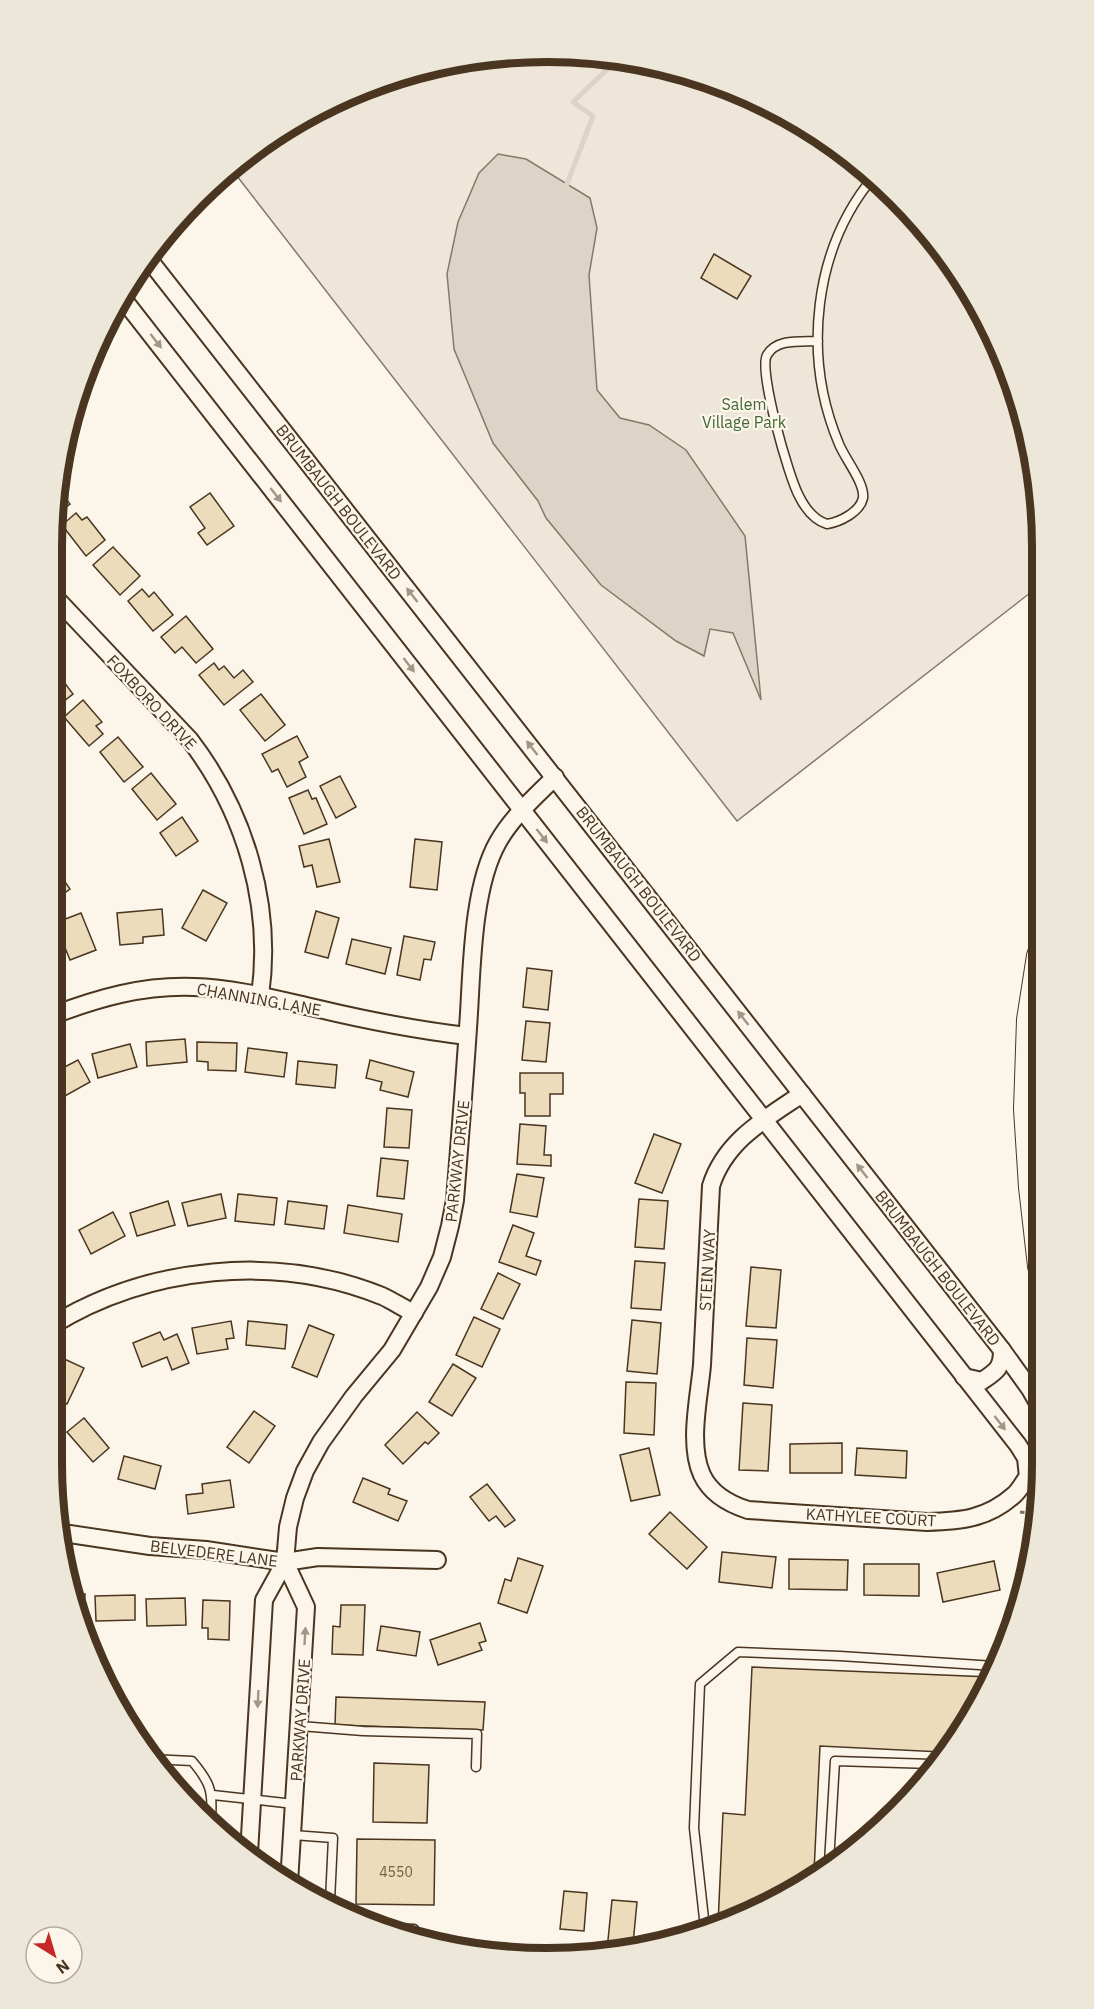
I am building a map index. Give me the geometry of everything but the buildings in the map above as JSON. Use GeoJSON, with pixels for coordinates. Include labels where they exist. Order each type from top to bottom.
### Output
{"type":"FeatureCollection","features":[{"type":"Feature","properties":{"kind":"main road"},"geometry":{"type":"LineString","coordinates":[[1032,1007],[1027,1109],[1032,1187]]}},
{"type":"Feature","properties":{"kind":"street","name":"BRUMBAUGH BOULEVARD"},"geometry":{"type":"LineString","coordinates":[[152,264],[1002,1350],[1002,1362],[996,1372],[982,1381],[964,1377]]}},
{"type":"Feature","properties":{"kind":"street"},"geometry":{"type":"LineString","coordinates":[[127,304],[964,1377],[1026,1458],[1028,1477]]}},
{"type":"Feature","properties":{"kind":"street","name":"FOXBORO DRIVE"},"geometry":{"type":"LineString","coordinates":[[62,605],[190,740],[206,760],[226,796],[240,826],[250,858],[262,913],[263,950],[260,996]]}},
{"type":"Feature","properties":{"kind":"street","name":"PARKWAY DRIVE"},"geometry":{"type":"LineString","coordinates":[[249,1846],[264,1600],[285,1562],[288,1527],[295,1498],[310,1461],[354,1396],[392,1350],[434,1277],[442,1257],[456,1189],[473,949],[482,886],[488,863],[498,842],[522,811],[555,777]]}},
{"type":"Feature","properties":{"kind":"street","name":"CHANNING LANE"},"geometry":{"type":"LineString","coordinates":[[62,1012],[93,1000],[160,988],[207,988],[260,996],[438,1033],[467,1036]]}},
{"type":"Feature","properties":{"kind":"street","name":"STEIN WAY"},"geometry":{"type":"LineString","coordinates":[[707,1484],[698,1461],[695,1431],[701,1368],[711,1186],[724,1156],[735,1144],[764,1120],[802,1094]]}},
{"type":"Feature","properties":{"kind":"street"},"geometry":{"type":"LineString","coordinates":[[62,1320],[105,1300],[162,1280],[233,1271],[280,1272],[315,1277],[349,1285],[383,1297],[414,1313]]}},
{"type":"Feature","properties":{"kind":"street"},"geometry":{"type":"LineString","coordinates":[[1002,1350],[1032,1392]]}},
{"type":"Feature","properties":{"kind":"street","name":"KATHYLEE COURT"},"geometry":{"type":"LineString","coordinates":[[707,1484],[719,1497],[748,1510],[927,1522],[975,1518],[996,1509],[1016,1494],[1032,1474]]}},
{"type":"Feature","properties":{"kind":"street","name":"BELVEDERE LANE"},"geometry":{"type":"LineString","coordinates":[[67,1534],[285,1562],[337,1556],[437,1560]]}},
{"type":"Feature","properties":{"kind":"street","name":"PARKWAY DRIVE"},"geometry":{"type":"LineString","coordinates":[[285,1562],[306,1607],[290,1874]]}},
{"type":"Feature","properties":{"kind":"lane"},"geometry":{"type":"LineString","coordinates":[[818,341],[783,343],[776,346],[766,357],[765,369],[791,479],[813,517],[827,524],[842,519],[854,511],[860,505],[863,497],[862,487],[839,445],[826,405],[820,376],[819,307],[825,271],[835,242],[847,215],[869,184]]}},
{"type":"Feature","properties":{"kind":"lane"},"geometry":{"type":"LineString","coordinates":[[704,1922],[694,1828],[700,1684],[738,1652],[988,1666]]}},
{"type":"Feature","properties":{"kind":"lane"},"geometry":{"type":"LineString","coordinates":[[300,1726],[363,1731],[477,1734],[476,1767]]}},
{"type":"Feature","properties":{"kind":"lane"},"geometry":{"type":"LineString","coordinates":[[163,1760],[192,1761],[203,1774],[213,1795],[212,1812]]}},
{"type":"Feature","properties":{"kind":"lane"},"geometry":{"type":"LineString","coordinates":[[829,1857],[834,1761],[927,1764]]}},
{"type":"Feature","properties":{"kind":"lane"},"geometry":{"type":"LineString","coordinates":[[213,1795],[294,1804]]}},
{"type":"Feature","properties":{"kind":"lane"},"geometry":{"type":"LineString","coordinates":[[293,1835],[333,1838],[330,1896]]}},
{"type":"Feature","properties":{"kind":"green space","name":"Salem Village Park"},"geometry":{"type":"Polygon","coordinates":[[[547,62],[579,63],[642,71],[673,78],[733,98],[817,143],[867,182],[890,204],[912,227],[951,277],[996,361],[1016,421],[1023,452],[1031,515],[1032,591],[737,821],[236,175],[277,143],[361,98],[421,78],[452,71],[515,63],[547,62]]]}},
{"type":"Feature","properties":{"kind":"shaded area"},"geometry":{"type":"Polygon","coordinates":[[[498,154],[526,159],[590,198],[597,228],[589,275],[597,390],[620,418],[649,425],[686,450],[745,536],[761,700],[733,633],[710,629],[704,656],[676,641],[601,585],[546,518],[538,501],[493,443],[454,349],[447,274],[458,222],[479,173],[498,154]]]}},
{"type":"Feature","properties":{"kind":"waterway"},"geometry":{"type":"LineString","coordinates":[[567,184],[593,116],[573,102],[611,66]]}}]}
